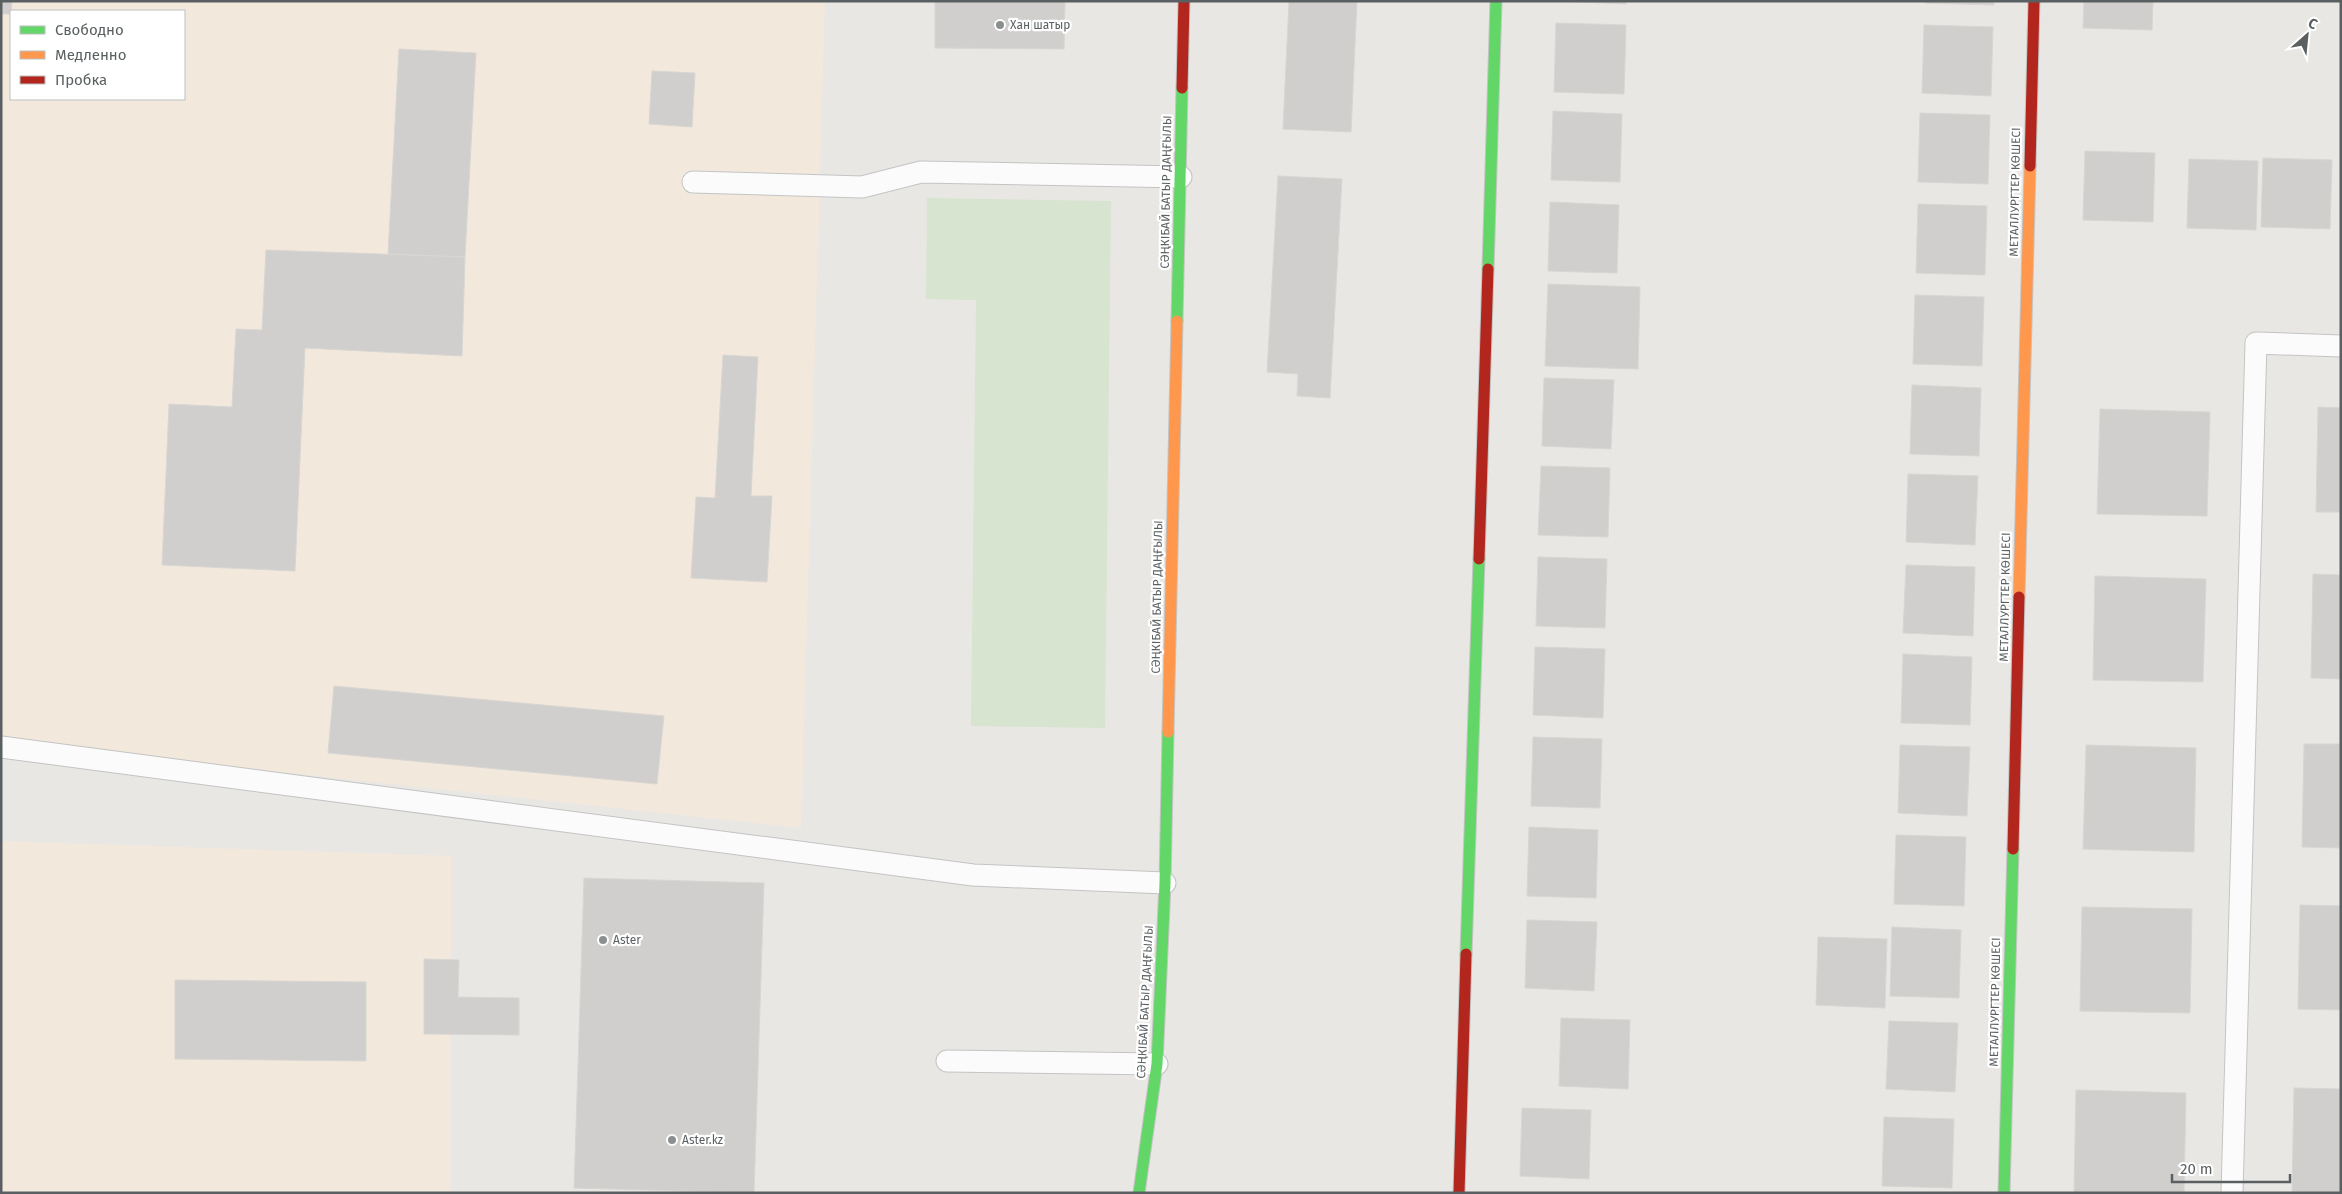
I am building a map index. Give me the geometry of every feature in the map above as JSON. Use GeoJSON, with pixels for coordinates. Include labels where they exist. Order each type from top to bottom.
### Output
{"type":"FeatureCollection","features":[{"type":"Feature","properties":{"kind":"street","name":"СӘҢКІБАЙ БАТЫР ДАҢҒЫЛЫ"},"geometry":{"type":"LineString","coordinates":[[1140,1193],[1157,1064],[1164,883],[1184,1]]}},
{"type":"Feature","properties":{"kind":"street"},"geometry":{"type":"LineString","coordinates":[[1459,1193],[1496,1]]}},
{"type":"Feature","properties":{"kind":"street","name":"МЕТАЛЛУРГТЕР КӨШЕСІ"},"geometry":{"type":"LineString","coordinates":[[2004,1193],[2034,1]]}},
{"type":"Feature","properties":{"kind":"lane"},"geometry":{"type":"LineString","coordinates":[[693,182],[862,187],[922,172],[1180,177]]}},
{"type":"Feature","properties":{"kind":"lane"},"geometry":{"type":"LineString","coordinates":[[2232,1193],[2256,343],[2341,346]]}},
{"type":"Feature","properties":{"kind":"lane"},"geometry":{"type":"LineString","coordinates":[[1,748],[973,875],[1164,883]]}},
{"type":"Feature","properties":{"kind":"lane"},"geometry":{"type":"LineString","coordinates":[[947,1061],[1157,1064]]}},
{"type":"Feature","properties":{"kind":"shaded area"},"geometry":{"type":"Polygon","coordinates":[[[1,1],[825,1],[801,828],[92,752],[1,748],[1,1]]]}},
{"type":"Feature","properties":{"kind":"shaded area"},"geometry":{"type":"Polygon","coordinates":[[[1,841],[451,856],[450,1193],[1,1193],[1,841]]]}},
{"type":"Feature","properties":{"kind":"green space"},"geometry":{"type":"Polygon","coordinates":[[[927,198],[1111,201],[1105,728],[971,726],[976,300],[926,299],[927,198]]]}},
{"type":"Feature","properties":{"kind":"building"},"geometry":{"type":"Polygon","coordinates":[[[1,1],[12,1],[10,14],[1,14],[1,1]]]}},
{"type":"Feature","properties":{"kind":"building","name":"Хан шатыр"},"geometry":{"type":"Polygon","coordinates":[[[935,1],[1065,1],[1064,49],[935,48],[935,1]]]}},
{"type":"Feature","properties":{"kind":"building"},"geometry":{"type":"Polygon","coordinates":[[[1289,1],[1357,1],[1351,132],[1283,129],[1289,1]]]}},
{"type":"Feature","properties":{"kind":"building"},"geometry":{"type":"Polygon","coordinates":[[[1557,1],[1626,1],[1626,4],[1557,1]]]}},
{"type":"Feature","properties":{"kind":"building"},"geometry":{"type":"Polygon","coordinates":[[[1925,1],[1994,1],[1994,5],[1925,3],[1925,1]]]}},
{"type":"Feature","properties":{"kind":"building"},"geometry":{"type":"Polygon","coordinates":[[[2084,1],[2153,1],[2152,30],[2083,28],[2084,1]]]}},
{"type":"Feature","properties":{"kind":"building"},"geometry":{"type":"Polygon","coordinates":[[[1556,23],[1626,25],[1624,94],[1554,92],[1556,23]]]}},
{"type":"Feature","properties":{"kind":"building"},"geometry":{"type":"Polygon","coordinates":[[[1924,25],[1993,27],[1991,96],[1922,93],[1924,25]]]}},
{"type":"Feature","properties":{"kind":"building"},"geometry":{"type":"Polygon","coordinates":[[[399,49],[476,53],[465,257],[388,254],[399,49]]]}},
{"type":"Feature","properties":{"kind":"building"},"geometry":{"type":"Polygon","coordinates":[[[652,71],[695,73],[692,127],[649,124],[652,71]]]}},
{"type":"Feature","properties":{"kind":"building"},"geometry":{"type":"Polygon","coordinates":[[[1553,111],[1622,114],[1620,182],[1551,180],[1553,111]]]}},
{"type":"Feature","properties":{"kind":"building"},"geometry":{"type":"Polygon","coordinates":[[[1920,113],[1990,115],[1988,184],[1918,182],[1920,113]]]}},
{"type":"Feature","properties":{"kind":"building"},"geometry":{"type":"Polygon","coordinates":[[[2085,151],[2155,153],[2153,222],[2083,220],[2085,151]]]}},
{"type":"Feature","properties":{"kind":"building"},"geometry":{"type":"Polygon","coordinates":[[[2263,158],[2332,160],[2330,229],[2261,227],[2263,158]]]}},
{"type":"Feature","properties":{"kind":"building"},"geometry":{"type":"Polygon","coordinates":[[[2189,159],[2258,161],[2256,230],[2187,228],[2189,159]]]}},
{"type":"Feature","properties":{"kind":"building"},"geometry":{"type":"Polygon","coordinates":[[[1278,176],[1342,179],[1330,398],[1297,396],[1298,374],[1267,372],[1278,176]]]}},
{"type":"Feature","properties":{"kind":"building"},"geometry":{"type":"Polygon","coordinates":[[[1550,202],[1619,205],[1617,273],[1548,271],[1550,202]]]}},
{"type":"Feature","properties":{"kind":"building"},"geometry":{"type":"Polygon","coordinates":[[[1918,204],[1987,206],[1985,275],[1916,273],[1918,204]]]}},
{"type":"Feature","properties":{"kind":"building"},"geometry":{"type":"Polygon","coordinates":[[[266,250],[465,257],[462,356],[305,348],[295,571],[162,565],[169,404],[232,407],[236,329],[262,330],[266,250]]]}},
{"type":"Feature","properties":{"kind":"building"},"geometry":{"type":"Polygon","coordinates":[[[1548,284],[1640,287],[1638,369],[1545,366],[1548,284]]]}},
{"type":"Feature","properties":{"kind":"building"},"geometry":{"type":"Polygon","coordinates":[[[1915,295],[1984,297],[1982,366],[1913,364],[1915,295]]]}},
{"type":"Feature","properties":{"kind":"building"},"geometry":{"type":"Polygon","coordinates":[[[723,355],[758,357],[751,496],[772,496],[767,582],[691,578],[696,497],[715,498],[723,355]]]}},
{"type":"Feature","properties":{"kind":"building"},"geometry":{"type":"Polygon","coordinates":[[[1544,378],[1614,380],[1611,449],[1542,446],[1544,378]]]}},
{"type":"Feature","properties":{"kind":"building"},"geometry":{"type":"Polygon","coordinates":[[[1912,385],[1981,388],[1979,456],[1910,454],[1912,385]]]}},
{"type":"Feature","properties":{"kind":"building"},"geometry":{"type":"Polygon","coordinates":[[[2318,407],[2341,408],[2341,512],[2316,512],[2318,407]]]}},
{"type":"Feature","properties":{"kind":"building"},"geometry":{"type":"Polygon","coordinates":[[[2100,409],[2210,412],[2207,516],[2097,514],[2100,409]]]}},
{"type":"Feature","properties":{"kind":"building"},"geometry":{"type":"Polygon","coordinates":[[[1541,466],[1610,468],[1608,537],[1538,535],[1541,466]]]}},
{"type":"Feature","properties":{"kind":"building"},"geometry":{"type":"Polygon","coordinates":[[[1908,474],[1978,476],[1975,545],[1906,542],[1908,474]]]}},
{"type":"Feature","properties":{"kind":"building"},"geometry":{"type":"Polygon","coordinates":[[[1538,557],[1607,559],[1605,628],[1536,626],[1538,557]]]}},
{"type":"Feature","properties":{"kind":"building"},"geometry":{"type":"Polygon","coordinates":[[[1906,565],[1975,567],[1973,636],[1903,633],[1906,565]]]}},
{"type":"Feature","properties":{"kind":"building"},"geometry":{"type":"Polygon","coordinates":[[[2313,574],[2341,575],[2341,679],[2311,678],[2313,574]]]}},
{"type":"Feature","properties":{"kind":"building"},"geometry":{"type":"Polygon","coordinates":[[[2095,576],[2206,579],[2203,682],[2093,680],[2095,576]]]}},
{"type":"Feature","properties":{"kind":"building"},"geometry":{"type":"Polygon","coordinates":[[[1535,647],[1605,649],[1603,718],[1533,715],[1535,647]]]}},
{"type":"Feature","properties":{"kind":"building"},"geometry":{"type":"Polygon","coordinates":[[[1903,654],[1972,657],[1970,725],[1901,723],[1903,654]]]}},
{"type":"Feature","properties":{"kind":"building"},"geometry":{"type":"Polygon","coordinates":[[[334,686],[664,716],[657,784],[328,753],[334,686]]]}},
{"type":"Feature","properties":{"kind":"building"},"geometry":{"type":"Polygon","coordinates":[[[1533,737],[1602,739],[1600,808],[1531,806],[1533,737]]]}},
{"type":"Feature","properties":{"kind":"building"},"geometry":{"type":"Polygon","coordinates":[[[2304,744],[2341,744],[2341,848],[2302,847],[2304,744]]]}},
{"type":"Feature","properties":{"kind":"building"},"geometry":{"type":"Polygon","coordinates":[[[1900,745],[1970,747],[1967,816],[1898,813],[1900,745]]]}},
{"type":"Feature","properties":{"kind":"building"},"geometry":{"type":"Polygon","coordinates":[[[2086,745],[2196,748],[2194,852],[2083,849],[2086,745]]]}},
{"type":"Feature","properties":{"kind":"building"},"geometry":{"type":"Polygon","coordinates":[[[1529,827],[1598,830],[1596,898],[1527,896],[1529,827]]]}},
{"type":"Feature","properties":{"kind":"building"},"geometry":{"type":"Polygon","coordinates":[[[1896,835],[1966,837],[1964,906],[1894,904],[1896,835]]]}},
{"type":"Feature","properties":{"kind":"building"},"geometry":{"type":"Polygon","coordinates":[[[584,878],[764,883],[754,1193],[574,1188],[584,878]]]}},
{"type":"Feature","properties":{"kind":"building"},"geometry":{"type":"Polygon","coordinates":[[[2300,905],[2341,906],[2341,1010],[2298,1009],[2300,905]]]}},
{"type":"Feature","properties":{"kind":"building"},"geometry":{"type":"Polygon","coordinates":[[[2082,907],[2192,909],[2190,1013],[2080,1011],[2082,907]]]}},
{"type":"Feature","properties":{"kind":"building"},"geometry":{"type":"Polygon","coordinates":[[[1527,920],[1597,922],[1594,991],[1525,988],[1527,920]]]}},
{"type":"Feature","properties":{"kind":"building"},"geometry":{"type":"Polygon","coordinates":[[[1892,927],[1961,930],[1959,998],[1890,996],[1892,927]]]}},
{"type":"Feature","properties":{"kind":"building"},"geometry":{"type":"Polygon","coordinates":[[[1818,937],[1887,939],[1885,1008],[1816,1005],[1818,937]]]}},
{"type":"Feature","properties":{"kind":"building"},"geometry":{"type":"Polygon","coordinates":[[[424,959],[459,960],[458,997],[519,998],[519,1035],[424,1034],[424,959]]]}},
{"type":"Feature","properties":{"kind":"building"},"geometry":{"type":"Polygon","coordinates":[[[175,980],[366,982],[366,1061],[175,1059],[175,980]]]}},
{"type":"Feature","properties":{"kind":"building"},"geometry":{"type":"Polygon","coordinates":[[[1561,1018],[1630,1020],[1628,1089],[1559,1086],[1561,1018]]]}},
{"type":"Feature","properties":{"kind":"building"},"geometry":{"type":"Polygon","coordinates":[[[1889,1021],[1958,1023],[1955,1092],[1886,1089],[1889,1021]]]}},
{"type":"Feature","properties":{"kind":"building"},"geometry":{"type":"Polygon","coordinates":[[[2294,1088],[2341,1089],[2341,1193],[2292,1192],[2294,1088]]]}},
{"type":"Feature","properties":{"kind":"building"},"geometry":{"type":"Polygon","coordinates":[[[2076,1090],[2186,1093],[2184,1193],[2074,1193],[2076,1090]]]}},
{"type":"Feature","properties":{"kind":"building"},"geometry":{"type":"Polygon","coordinates":[[[1522,1108],[1591,1110],[1589,1179],[1520,1176],[1522,1108]]]}},
{"type":"Feature","properties":{"kind":"building"},"geometry":{"type":"Polygon","coordinates":[[[1884,1117],[1954,1119],[1952,1188],[1882,1186],[1884,1117]]]}},
{"type":"Feature","properties":{"kind":"traffic: fast"},"geometry":{"type":"LineString","coordinates":[[1488,269],[1496,1]]}},
{"type":"Feature","properties":{"kind":"traffic: fast"},"geometry":{"type":"LineString","coordinates":[[1177,321],[1182,88]]}},
{"type":"Feature","properties":{"kind":"traffic: fast"},"geometry":{"type":"LineString","coordinates":[[1466,954],[1479,559]]}},
{"type":"Feature","properties":{"kind":"traffic: fast"},"geometry":{"type":"LineString","coordinates":[[1139,1193],[1157,1064],[1165,883],[1168,732]]}},
{"type":"Feature","properties":{"kind":"traffic: fast"},"geometry":{"type":"LineString","coordinates":[[2004,1193],[2013,849]]}},
{"type":"Feature","properties":{"kind":"traffic: slow"},"geometry":{"type":"LineString","coordinates":[[2019,597],[2030,166]]}},
{"type":"Feature","properties":{"kind":"traffic: slow"},"geometry":{"type":"LineString","coordinates":[[1168,732],[1177,321]]}},
{"type":"Feature","properties":{"kind":"traffic: jam"},"geometry":{"type":"LineString","coordinates":[[1182,88],[1184,1]]}},
{"type":"Feature","properties":{"kind":"traffic: jam"},"geometry":{"type":"LineString","coordinates":[[2030,166],[2034,1]]}},
{"type":"Feature","properties":{"kind":"traffic: jam"},"geometry":{"type":"LineString","coordinates":[[1479,559],[1488,269]]}},
{"type":"Feature","properties":{"kind":"traffic: jam"},"geometry":{"type":"LineString","coordinates":[[2013,849],[2019,597]]}},
{"type":"Feature","properties":{"kind":"traffic: jam"},"geometry":{"type":"LineString","coordinates":[[1459,1193],[1466,954]]}},
{"type":"Feature","properties":{"kind":"place","name":"Хан шатыр"},"geometry":{"type":"Point","coordinates":[1000,25]}},
{"type":"Feature","properties":{"kind":"place","name":"Aster"},"geometry":{"type":"Point","coordinates":[603,940]}},
{"type":"Feature","properties":{"kind":"place","name":"Aster.kz"},"geometry":{"type":"Point","coordinates":[672,1140]}}]}
